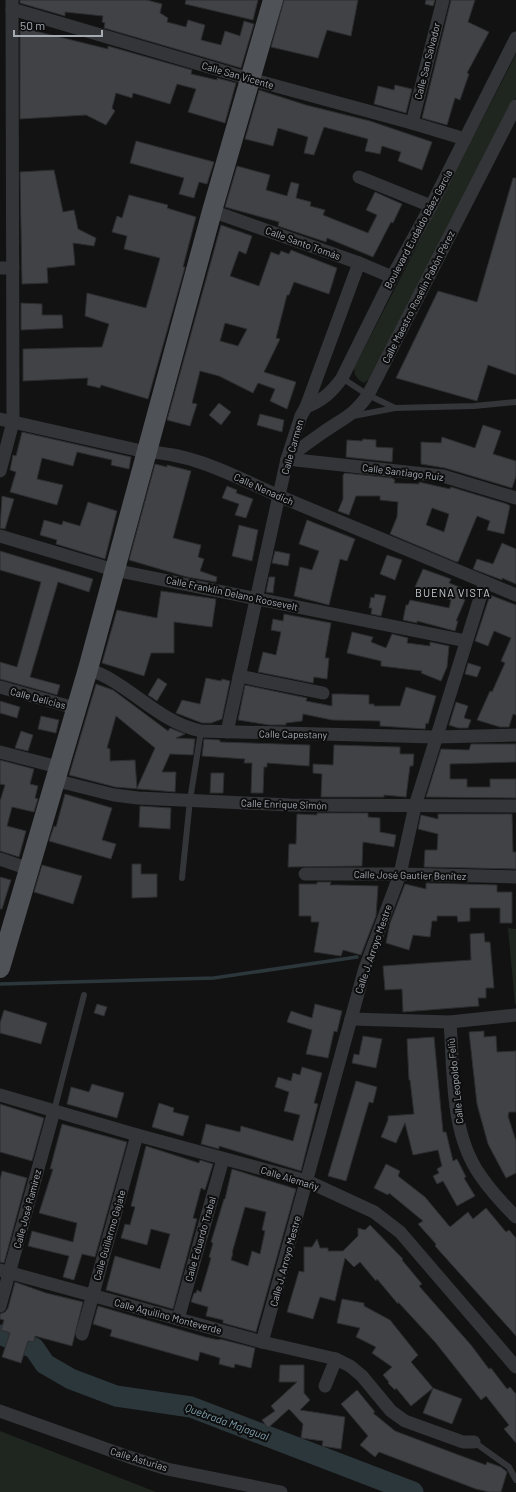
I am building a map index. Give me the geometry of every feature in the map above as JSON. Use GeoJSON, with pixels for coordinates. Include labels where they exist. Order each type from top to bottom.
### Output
{"type":"FeatureCollection","features":[{"type":"Feature","properties":{"kind":"main road"},"geometry":{"type":"LineString","coordinates":[[0,968],[88,669],[212,211],[274,0]]}},
{"type":"Feature","properties":{"kind":"street","name":"Calle San Salvador"},"geometry":{"type":"LineString","coordinates":[[412,123],[443,0]]}},
{"type":"Feature","properties":{"kind":"street","name":"Calle San Vicente"},"geometry":{"type":"LineString","coordinates":[[12,4],[250,79],[465,139]]}},
{"type":"Feature","properties":{"kind":"street"},"geometry":{"type":"LineString","coordinates":[[0,471],[13,422],[6,268],[6,106],[12,4]]}},
{"type":"Feature","properties":{"kind":"street","name":"Boulevard Eudaldo Báez García"},"geometry":{"type":"LineString","coordinates":[[306,407],[323,399],[331,393],[342,378],[392,277],[431,206],[516,38]]}},
{"type":"Feature","properties":{"kind":"street","name":"Calle Maestro Roselín Pabón Pérez"},"geometry":{"type":"LineString","coordinates":[[287,459],[308,442],[347,418],[360,406],[368,395],[516,106]]}},
{"type":"Feature","properties":{"kind":"street"},"geometry":{"type":"LineString","coordinates":[[358,177],[431,206]]}},
{"type":"Feature","properties":{"kind":"street","name":"Calle Santo Tomás"},"geometry":{"type":"LineString","coordinates":[[212,211],[359,263],[392,277]]}},
{"type":"Feature","properties":{"kind":"street","name":"Calle Carmen"},"geometry":{"type":"LineString","coordinates":[[227,732],[287,459],[301,416],[306,407],[359,263]]}},
{"type":"Feature","properties":{"kind":"street","name":"Calle Nenadich"},"geometry":{"type":"LineString","coordinates":[[0,419],[146,452],[163,452],[228,472],[279,496],[516,595]]}},
{"type":"Feature","properties":{"kind":"street","name":"Calle Santiago Ruiz"},"geometry":{"type":"LineString","coordinates":[[287,459],[437,475],[516,498]]}},
{"type":"Feature","properties":{"kind":"street","name":"Calle Franklin Delano Roosevelt"},"geometry":{"type":"LineString","coordinates":[[0,536],[114,570],[466,641]]}},
{"type":"Feature","properties":{"kind":"street","name":"Calle J. Arroyo Mestre"},"geometry":{"type":"LineString","coordinates":[[262,1342],[365,968],[400,874],[415,806],[435,737],[485,582]]}},
{"type":"Feature","properties":{"kind":"street","name":"Calle Capestany"},"geometry":{"type":"LineString","coordinates":[[88,669],[104,674],[152,709],[178,725],[200,731],[435,737],[516,735]]}},
{"type":"Feature","properties":{"kind":"street"},"geometry":{"type":"LineString","coordinates":[[239,676],[323,693]]}},
{"type":"Feature","properties":{"kind":"street","name":"Calle Delicias"},"geometry":{"type":"LineString","coordinates":[[0,688],[76,708]]}},
{"type":"Feature","properties":{"kind":"street","name":"Calle Enrique Simón"},"geometry":{"type":"LineString","coordinates":[[0,752],[114,795],[290,805],[516,806]]}},
{"type":"Feature","properties":{"kind":"street"},"geometry":{"type":"LineString","coordinates":[[0,859],[29,869]]}},
{"type":"Feature","properties":{"kind":"street","name":"Calle José Gautier Benítez"},"geometry":{"type":"LineString","coordinates":[[305,874],[400,874],[516,877]]}},
{"type":"Feature","properties":{"kind":"street"},"geometry":{"type":"LineString","coordinates":[[351,1019],[450,1022],[516,1015]]}},
{"type":"Feature","properties":{"kind":"street","name":"Calle Leopoldo Feliú"},"geometry":{"type":"LineString","coordinates":[[450,1022],[457,1117],[461,1134],[469,1155],[479,1174],[516,1217]]}},
{"type":"Feature","properties":{"kind":"street","name":"Calle Alemañy"},"geometry":{"type":"LineString","coordinates":[[0,1095],[137,1135],[307,1181],[374,1212],[400,1232],[516,1367]]}},
{"type":"Feature","properties":{"kind":"street","name":"Calle José Ramírez"},"geometry":{"type":"LineString","coordinates":[[0,1306],[5,1272],[54,1111]]}},
{"type":"Feature","properties":{"kind":"street","name":"Calle Guillermo Gajate"},"geometry":{"type":"LineString","coordinates":[[82,1334],[137,1135]]}},
{"type":"Feature","properties":{"kind":"street","name":"Calle Eduardo Trabal"},"geometry":{"type":"LineString","coordinates":[[178,1319],[223,1159]]}},
{"type":"Feature","properties":{"kind":"street","name":"Calle Aquilino Monteverde"},"geometry":{"type":"LineString","coordinates":[[5,1272],[262,1342],[336,1359],[350,1366],[362,1376],[391,1411],[405,1421],[464,1442],[474,1442]]}},
{"type":"Feature","properties":{"kind":"street"},"geometry":{"type":"LineString","coordinates":[[325,1386],[336,1359]]}},
{"type":"Feature","properties":{"kind":"street","name":"Calle Asturias"},"geometry":{"type":"LineString","coordinates":[[0,1411],[129,1458],[167,1469],[281,1492]]}},
{"type":"Feature","properties":{"kind":"lane"},"geometry":{"type":"LineString","coordinates":[[342,378],[368,395],[395,408]]}},
{"type":"Feature","properties":{"kind":"lane"},"geometry":{"type":"LineString","coordinates":[[347,418],[366,412],[395,408],[474,406],[516,402]]}},
{"type":"Feature","properties":{"kind":"lane"},"geometry":{"type":"LineString","coordinates":[[182,878],[190,800],[200,731]]}},
{"type":"Feature","properties":{"kind":"lane"},"geometry":{"type":"LineString","coordinates":[[54,1111],[84,995]]}},
{"type":"Feature","properties":{"kind":"lane"},"geometry":{"type":"LineString","coordinates":[[474,1442],[506,1464],[516,1480]]}},
{"type":"Feature","properties":{"kind":"shaded area"},"geometry":{"type":"Polygon","coordinates":[[[516,54],[516,97],[369,379],[364,383],[355,375],[354,368],[516,54]]]}},
{"type":"Feature","properties":{"kind":"shaded area"},"geometry":{"type":"Polygon","coordinates":[[[508,928],[516,929],[516,1004],[515,1004],[508,928]]]}},
{"type":"Feature","properties":{"kind":"shaded area"},"geometry":{"type":"Polygon","coordinates":[[[0,1431],[156,1492],[0,1492],[0,1431]]]}},
{"type":"Feature","properties":{"kind":"building"},"geometry":{"type":"Polygon","coordinates":[[[20,0],[147,0],[162,4],[160,13],[168,18],[167,22],[186,27],[188,20],[205,25],[201,40],[221,45],[225,31],[240,36],[244,21],[254,24],[241,68],[104,28],[105,23],[102,22],[103,16],[65,12],[65,16],[20,3],[20,0]]]}},
{"type":"Feature","properties":{"kind":"building"},"geometry":{"type":"Polygon","coordinates":[[[186,0],[258,0],[253,20],[185,4],[186,0]]]}},
{"type":"Feature","properties":{"kind":"building"},"geometry":{"type":"Polygon","coordinates":[[[284,0],[358,0],[351,36],[327,30],[318,58],[271,47],[284,0]]]}},
{"type":"Feature","properties":{"kind":"building"},"geometry":{"type":"Polygon","coordinates":[[[426,0],[435,0],[433,6],[425,4],[426,0]]]}},
{"type":"Feature","properties":{"kind":"building"},"geometry":{"type":"Polygon","coordinates":[[[451,0],[475,0],[468,22],[489,32],[467,73],[469,74],[460,100],[455,98],[447,125],[422,118],[451,0]]]}},
{"type":"Feature","properties":{"kind":"building"},"geometry":{"type":"Polygon","coordinates":[[[23,28],[108,49],[108,46],[192,70],[191,74],[236,83],[225,123],[188,112],[196,89],[177,84],[170,104],[133,93],[132,98],[116,93],[112,108],[115,111],[106,125],[86,115],[20,119],[20,29],[23,28]]]}},
{"type":"Feature","properties":{"kind":"building"},"geometry":{"type":"Polygon","coordinates":[[[395,85],[412,89],[406,113],[374,104],[378,86],[394,90],[395,85]]]}},
{"type":"Feature","properties":{"kind":"building"},"geometry":{"type":"Polygon","coordinates":[[[259,90],[306,105],[370,121],[432,142],[422,170],[398,161],[401,152],[382,146],[380,154],[365,151],[368,139],[324,127],[314,155],[304,153],[308,137],[278,128],[273,146],[245,139],[259,90]]]}},
{"type":"Feature","properties":{"kind":"building"},"geometry":{"type":"Polygon","coordinates":[[[136,141],[214,162],[207,184],[199,182],[194,198],[179,194],[184,178],[130,163],[136,141]]]}},
{"type":"Feature","properties":{"kind":"building"},"geometry":{"type":"Polygon","coordinates":[[[237,166],[270,175],[266,190],[287,196],[291,182],[299,184],[296,198],[311,202],[310,206],[325,210],[323,215],[368,233],[377,215],[366,210],[375,192],[402,204],[393,223],[391,222],[373,257],[327,238],[326,242],[278,226],[279,222],[225,207],[237,166]]]}},
{"type":"Feature","properties":{"kind":"building"},"geometry":{"type":"Polygon","coordinates":[[[54,170],[63,212],[74,210],[78,229],[96,238],[94,246],[73,243],[75,265],[47,268],[48,283],[22,284],[20,172],[54,170]]]}},
{"type":"Feature","properties":{"kind":"building"},"geometry":{"type":"Polygon","coordinates":[[[513,178],[516,178],[516,375],[488,365],[477,401],[396,378],[438,291],[477,302],[513,178]]]}},
{"type":"Feature","properties":{"kind":"building"},"geometry":{"type":"Polygon","coordinates":[[[129,195],[168,205],[167,208],[196,217],[183,267],[185,267],[148,399],[101,385],[100,388],[87,385],[88,378],[23,381],[23,349],[102,347],[109,324],[85,316],[87,293],[146,308],[160,258],[124,249],[127,236],[112,232],[117,216],[122,218],[129,195]]]}},
{"type":"Feature","properties":{"kind":"building"},"geometry":{"type":"Polygon","coordinates":[[[221,225],[252,236],[246,254],[239,251],[230,276],[259,286],[271,252],[279,255],[281,251],[289,254],[291,250],[337,268],[329,294],[294,282],[289,295],[287,295],[276,338],[280,339],[264,372],[296,382],[287,409],[270,401],[275,389],[258,383],[253,393],[219,376],[200,371],[192,403],[197,404],[190,426],[167,420],[221,225]],[[225,323],[220,341],[238,346],[247,329],[225,323]]]}},
{"type":"Feature","properties":{"kind":"building"},"geometry":{"type":"Polygon","coordinates":[[[21,303],[42,304],[42,315],[62,315],[63,328],[21,330],[21,303]]]}},
{"type":"Feature","properties":{"kind":"building"},"geometry":{"type":"Polygon","coordinates":[[[219,403],[231,412],[221,425],[209,415],[219,403]]]}},
{"type":"Feature","properties":{"kind":"building"},"geometry":{"type":"Polygon","coordinates":[[[260,414],[284,420],[282,432],[257,425],[260,414]]]}},
{"type":"Feature","properties":{"kind":"building"},"geometry":{"type":"Polygon","coordinates":[[[483,425],[501,431],[493,454],[516,461],[516,476],[512,488],[445,468],[421,464],[421,442],[441,443],[442,437],[475,448],[483,425]]]}},
{"type":"Feature","properties":{"kind":"building"},"geometry":{"type":"Polygon","coordinates":[[[22,432],[131,457],[129,469],[111,465],[112,460],[77,452],[73,466],[42,458],[37,479],[63,485],[57,505],[10,492],[16,472],[10,470],[13,455],[16,456],[22,432]]]}},
{"type":"Feature","properties":{"kind":"building"},"geometry":{"type":"Polygon","coordinates":[[[363,439],[376,440],[376,447],[393,448],[392,462],[346,457],[347,440],[362,441],[363,439]]]}},
{"type":"Feature","properties":{"kind":"building"},"geometry":{"type":"Polygon","coordinates":[[[155,464],[167,467],[167,465],[191,471],[173,538],[201,545],[198,557],[204,559],[200,571],[217,577],[216,582],[187,577],[129,560],[155,464]]]}},
{"type":"Feature","properties":{"kind":"building"},"geometry":{"type":"Polygon","coordinates":[[[345,473],[392,478],[395,480],[394,483],[419,484],[419,482],[450,489],[451,487],[507,504],[510,506],[504,534],[487,530],[490,521],[477,516],[458,562],[454,561],[390,534],[397,517],[398,502],[380,500],[380,496],[356,496],[349,515],[338,511],[343,499],[343,475],[345,473]],[[432,508],[426,525],[444,532],[449,514],[432,508]]]}},
{"type":"Feature","properties":{"kind":"building"},"geometry":{"type":"Polygon","coordinates":[[[227,486],[237,490],[236,493],[253,499],[246,518],[235,515],[239,504],[222,498],[227,486]]]}},
{"type":"Feature","properties":{"kind":"building"},"geometry":{"type":"Polygon","coordinates":[[[2,496],[14,499],[5,529],[0,528],[2,496]]]}},
{"type":"Feature","properties":{"kind":"building"},"geometry":{"type":"Polygon","coordinates":[[[88,502],[117,511],[105,559],[56,544],[57,540],[40,535],[44,520],[62,525],[63,521],[80,526],[88,502]]]}},
{"type":"Feature","properties":{"kind":"building"},"geometry":{"type":"Polygon","coordinates":[[[307,520],[355,539],[347,561],[340,559],[329,605],[294,596],[300,567],[312,570],[319,551],[299,544],[307,520]]]}},
{"type":"Feature","properties":{"kind":"building"},"geometry":{"type":"Polygon","coordinates":[[[239,525],[258,530],[252,561],[232,556],[239,525]]]}},
{"type":"Feature","properties":{"kind":"building"},"geometry":{"type":"Polygon","coordinates":[[[502,543],[516,549],[516,584],[473,569],[477,559],[493,564],[502,543]]]}},
{"type":"Feature","properties":{"kind":"building"},"geometry":{"type":"Polygon","coordinates":[[[0,551],[93,579],[89,592],[58,582],[30,677],[60,685],[57,695],[0,679],[0,662],[17,667],[41,582],[0,570],[0,551]]]}},
{"type":"Feature","properties":{"kind":"building"},"geometry":{"type":"Polygon","coordinates":[[[275,551],[290,554],[288,566],[272,563],[275,551]]]}},
{"type":"Feature","properties":{"kind":"building"},"geometry":{"type":"Polygon","coordinates":[[[387,555],[402,560],[395,580],[380,574],[387,555]]]}},
{"type":"Feature","properties":{"kind":"building"},"geometry":{"type":"Polygon","coordinates":[[[423,569],[451,579],[449,583],[462,588],[460,591],[465,593],[463,599],[465,600],[456,621],[458,621],[455,631],[417,621],[417,623],[403,620],[406,605],[408,605],[410,600],[449,608],[451,600],[415,587],[423,569]]]}},
{"type":"Feature","properties":{"kind":"building"},"geometry":{"type":"Polygon","coordinates":[[[269,577],[275,577],[273,593],[266,592],[269,577]]]}},
{"type":"Feature","properties":{"kind":"building"},"geometry":{"type":"Polygon","coordinates":[[[161,591],[216,599],[212,627],[174,622],[174,653],[151,653],[144,676],[102,663],[117,610],[157,618],[161,591]]]}},
{"type":"Feature","properties":{"kind":"building"},"geometry":{"type":"Polygon","coordinates":[[[375,594],[386,596],[381,616],[371,614],[372,608],[369,608],[371,597],[374,598],[375,594]]]}},
{"type":"Feature","properties":{"kind":"building"},"geometry":{"type":"Polygon","coordinates":[[[490,595],[516,605],[516,715],[513,714],[509,727],[500,727],[477,720],[505,663],[501,661],[511,638],[494,631],[488,646],[475,641],[490,595]]]}},
{"type":"Feature","properties":{"kind":"building"},"geometry":{"type":"Polygon","coordinates":[[[284,614],[331,623],[325,658],[329,658],[327,679],[314,677],[313,683],[258,672],[263,652],[276,655],[281,632],[271,630],[273,619],[283,621],[284,614]]]}},
{"type":"Feature","properties":{"kind":"building"},"geometry":{"type":"Polygon","coordinates":[[[352,632],[373,637],[371,642],[386,648],[392,634],[408,638],[407,643],[430,646],[430,642],[449,646],[447,667],[441,681],[421,673],[422,671],[381,666],[381,661],[347,653],[352,632]]]}},
{"type":"Feature","properties":{"kind":"building"},"geometry":{"type":"Polygon","coordinates":[[[468,663],[481,667],[477,677],[465,674],[468,663]]]}},
{"type":"Feature","properties":{"kind":"building"},"geometry":{"type":"Polygon","coordinates":[[[158,678],[167,684],[157,701],[148,695],[158,678]]]}},
{"type":"Feature","properties":{"kind":"building"},"geometry":{"type":"Polygon","coordinates":[[[206,678],[230,681],[222,719],[211,723],[202,723],[176,713],[182,700],[200,704],[206,678]]]}},
{"type":"Feature","properties":{"kind":"building"},"geometry":{"type":"Polygon","coordinates":[[[96,684],[113,690],[168,731],[170,728],[185,734],[176,738],[195,739],[193,755],[170,754],[162,772],[176,772],[175,792],[115,787],[69,775],[96,684]],[[116,716],[107,748],[110,749],[110,761],[135,760],[137,788],[155,748],[116,716]]]}},
{"type":"Feature","properties":{"kind":"building"},"geometry":{"type":"Polygon","coordinates":[[[245,685],[307,698],[306,701],[332,706],[332,694],[369,695],[369,704],[374,704],[374,706],[400,706],[406,687],[436,696],[428,724],[426,723],[425,729],[380,726],[380,721],[332,720],[303,714],[302,721],[286,723],[286,725],[269,725],[238,720],[245,685]]]}},
{"type":"Feature","properties":{"kind":"building"},"geometry":{"type":"Polygon","coordinates":[[[0,701],[20,707],[17,718],[0,713],[0,701]]]}},
{"type":"Feature","properties":{"kind":"building"},"geometry":{"type":"Polygon","coordinates":[[[456,702],[468,706],[464,718],[471,720],[468,728],[458,728],[449,725],[456,702]]]}},
{"type":"Feature","properties":{"kind":"building"},"geometry":{"type":"Polygon","coordinates":[[[41,716],[59,720],[56,733],[38,729],[41,716]]]}},
{"type":"Feature","properties":{"kind":"building"},"geometry":{"type":"Polygon","coordinates":[[[21,731],[33,735],[28,751],[15,748],[21,731]]]}},
{"type":"Feature","properties":{"kind":"building"},"geometry":{"type":"Polygon","coordinates":[[[204,739],[220,740],[220,742],[310,745],[309,766],[267,763],[267,767],[264,767],[263,793],[251,793],[252,763],[244,763],[245,759],[202,756],[204,739]]]}},
{"type":"Feature","properties":{"kind":"building"},"geometry":{"type":"Polygon","coordinates":[[[471,744],[516,744],[516,762],[450,764],[450,779],[467,779],[467,787],[490,787],[490,779],[516,779],[516,798],[426,797],[441,749],[469,750],[471,744]]]}},
{"type":"Feature","properties":{"kind":"building"},"geometry":{"type":"Polygon","coordinates":[[[334,745],[400,747],[400,754],[414,754],[413,766],[410,766],[406,797],[384,795],[384,797],[321,797],[322,774],[313,773],[313,764],[333,765],[334,745]]]}},
{"type":"Feature","properties":{"kind":"building"},"geometry":{"type":"Polygon","coordinates":[[[0,760],[34,769],[30,784],[38,786],[35,798],[38,799],[34,812],[12,807],[7,826],[26,831],[19,857],[0,851],[0,801],[5,785],[0,784],[0,760]]]}},
{"type":"Feature","properties":{"kind":"building"},"geometry":{"type":"Polygon","coordinates":[[[211,773],[224,773],[223,793],[210,793],[211,773]]]}},
{"type":"Feature","properties":{"kind":"building"},"geometry":{"type":"Polygon","coordinates":[[[65,794],[112,808],[102,840],[116,844],[111,859],[49,841],[54,826],[56,827],[65,794]]]}},
{"type":"Feature","properties":{"kind":"building"},"geometry":{"type":"Polygon","coordinates":[[[140,806],[171,808],[170,829],[139,827],[140,806]]]}},
{"type":"Feature","properties":{"kind":"building"},"geometry":{"type":"Polygon","coordinates":[[[317,813],[368,813],[368,817],[380,818],[380,832],[396,835],[394,847],[363,842],[362,866],[288,867],[289,844],[296,844],[297,814],[317,815],[317,813]]]}},
{"type":"Feature","properties":{"kind":"building"},"geometry":{"type":"Polygon","coordinates":[[[438,814],[512,814],[513,852],[516,852],[516,869],[424,867],[425,850],[437,850],[438,834],[418,829],[421,815],[438,819],[438,814]]]}},
{"type":"Feature","properties":{"kind":"building"},"geometry":{"type":"Polygon","coordinates":[[[132,864],[141,864],[141,874],[157,874],[157,897],[132,898],[132,864]]]}},
{"type":"Feature","properties":{"kind":"building"},"geometry":{"type":"Polygon","coordinates":[[[42,865],[82,876],[73,904],[34,892],[42,865]]]}},
{"type":"Feature","properties":{"kind":"building"},"geometry":{"type":"Polygon","coordinates":[[[0,877],[11,880],[2,909],[0,909],[0,877]]]}},
{"type":"Feature","properties":{"kind":"building"},"geometry":{"type":"Polygon","coordinates":[[[317,882],[331,882],[330,885],[378,886],[376,916],[361,955],[343,950],[341,956],[314,952],[319,922],[311,922],[311,916],[299,916],[299,884],[317,884],[317,882]]]}},
{"type":"Feature","properties":{"kind":"building"},"geometry":{"type":"Polygon","coordinates":[[[426,883],[497,885],[497,892],[512,892],[512,923],[500,923],[500,908],[470,908],[470,921],[458,922],[457,916],[437,916],[437,921],[432,921],[430,937],[413,935],[409,950],[386,943],[390,923],[405,884],[426,889],[426,883]]]}},
{"type":"Feature","properties":{"kind":"building"},"geometry":{"type":"Polygon","coordinates":[[[484,933],[485,942],[490,942],[494,988],[486,988],[486,998],[478,998],[479,1006],[403,1012],[402,989],[385,990],[383,966],[471,960],[470,934],[484,933]]]}},
{"type":"Feature","properties":{"kind":"building"},"geometry":{"type":"Polygon","coordinates":[[[97,1004],[107,1007],[104,1016],[94,1013],[97,1004]]]}},
{"type":"Feature","properties":{"kind":"building"},"geometry":{"type":"Polygon","coordinates":[[[315,1004],[342,1011],[337,1032],[334,1031],[328,1058],[306,1054],[312,1030],[287,1022],[291,1011],[312,1018],[315,1004]]]}},
{"type":"Feature","properties":{"kind":"building"},"geometry":{"type":"Polygon","coordinates":[[[4,1010],[47,1023],[41,1044],[0,1033],[0,1023],[4,1010]]]}},
{"type":"Feature","properties":{"kind":"building"},"geometry":{"type":"Polygon","coordinates":[[[484,1031],[484,1037],[496,1036],[497,1052],[516,1051],[516,1112],[509,1112],[508,1116],[516,1141],[516,1173],[506,1178],[488,1144],[477,1104],[469,1032],[484,1031]]]}},
{"type":"Feature","properties":{"kind":"building"},"geometry":{"type":"Polygon","coordinates":[[[363,1036],[382,1039],[376,1068],[352,1063],[354,1054],[359,1055],[363,1036]]]}},
{"type":"Feature","properties":{"kind":"building"},"geometry":{"type":"Polygon","coordinates":[[[434,1037],[443,1132],[446,1132],[453,1161],[457,1159],[466,1177],[464,1178],[475,1196],[457,1206],[443,1181],[437,1184],[433,1176],[439,1173],[437,1169],[442,1166],[438,1150],[413,1155],[405,1123],[396,1143],[381,1137],[388,1120],[388,1116],[414,1114],[409,1080],[407,1039],[434,1037]]]}},
{"type":"Feature","properties":{"kind":"building"},"geometry":{"type":"Polygon","coordinates":[[[302,1067],[322,1073],[314,1103],[318,1104],[301,1171],[219,1146],[219,1149],[201,1144],[206,1124],[240,1132],[241,1126],[293,1141],[300,1115],[284,1111],[289,1092],[275,1087],[278,1077],[291,1081],[293,1073],[300,1075],[302,1067]]]}},
{"type":"Feature","properties":{"kind":"building"},"geometry":{"type":"Polygon","coordinates":[[[356,1081],[377,1087],[373,1103],[369,1102],[346,1181],[328,1176],[356,1081]]]}},
{"type":"Feature","properties":{"kind":"building"},"geometry":{"type":"Polygon","coordinates":[[[92,1084],[124,1093],[117,1118],[67,1104],[71,1087],[89,1092],[92,1084]]]}},
{"type":"Feature","properties":{"kind":"building"},"geometry":{"type":"Polygon","coordinates":[[[159,1103],[174,1108],[173,1112],[189,1116],[183,1136],[152,1127],[159,1103]]]}},
{"type":"Feature","properties":{"kind":"building"},"geometry":{"type":"Polygon","coordinates":[[[0,1104],[44,1118],[32,1161],[0,1152],[0,1104]]]}},
{"type":"Feature","properties":{"kind":"building"},"geometry":{"type":"Polygon","coordinates":[[[62,1124],[127,1142],[95,1257],[82,1254],[74,1280],[63,1277],[69,1256],[28,1246],[32,1231],[73,1242],[77,1223],[39,1213],[53,1169],[50,1169],[62,1124]]]}},
{"type":"Feature","properties":{"kind":"building"},"geometry":{"type":"Polygon","coordinates":[[[146,1146],[199,1163],[200,1160],[213,1164],[205,1190],[201,1188],[193,1218],[197,1219],[173,1309],[106,1290],[115,1256],[160,1269],[170,1234],[151,1229],[147,1245],[121,1238],[125,1224],[130,1225],[135,1207],[131,1206],[146,1146]]]}},
{"type":"Feature","properties":{"kind":"building"},"geometry":{"type":"Polygon","coordinates":[[[386,1164],[400,1171],[398,1176],[425,1197],[450,1227],[468,1212],[473,1219],[486,1208],[506,1232],[509,1230],[516,1238],[516,1336],[435,1246],[436,1244],[418,1224],[423,1221],[389,1193],[388,1195],[374,1188],[386,1164]]]}},
{"type":"Feature","properties":{"kind":"building"},"geometry":{"type":"Polygon","coordinates":[[[232,1169],[296,1189],[256,1332],[223,1323],[223,1320],[206,1316],[208,1307],[191,1302],[194,1293],[196,1293],[197,1290],[201,1292],[211,1258],[209,1257],[213,1243],[211,1242],[225,1199],[232,1169]],[[245,1207],[231,1260],[248,1266],[252,1251],[260,1254],[265,1231],[262,1230],[266,1212],[245,1207]]]}},
{"type":"Feature","properties":{"kind":"building"},"geometry":{"type":"Polygon","coordinates":[[[2,1171],[27,1178],[4,1263],[0,1262],[0,1180],[2,1171]]]}},
{"type":"Feature","properties":{"kind":"building"},"geometry":{"type":"Polygon","coordinates":[[[370,1225],[403,1259],[402,1260],[422,1284],[419,1286],[471,1345],[489,1369],[491,1368],[507,1389],[510,1387],[516,1394],[516,1443],[504,1429],[509,1425],[486,1396],[481,1400],[435,1342],[398,1302],[398,1304],[377,1279],[376,1281],[360,1262],[354,1267],[345,1258],[335,1301],[320,1297],[313,1319],[287,1312],[299,1271],[304,1272],[304,1247],[312,1247],[317,1239],[320,1248],[328,1248],[328,1251],[343,1251],[358,1236],[358,1228],[365,1230],[370,1225]]]}},
{"type":"Feature","properties":{"kind":"building"},"geometry":{"type":"Polygon","coordinates":[[[15,1282],[46,1293],[83,1302],[72,1346],[35,1336],[34,1342],[28,1341],[21,1363],[2,1357],[10,1333],[1,1330],[4,1320],[0,1319],[0,1314],[5,1312],[8,1308],[15,1282]]]}},
{"type":"Feature","properties":{"kind":"building"},"geometry":{"type":"Polygon","coordinates":[[[342,1299],[364,1303],[364,1306],[390,1320],[418,1355],[411,1362],[433,1388],[411,1406],[396,1388],[395,1390],[388,1383],[389,1382],[383,1375],[392,1367],[372,1353],[376,1347],[356,1337],[360,1328],[337,1323],[342,1299]]]}},
{"type":"Feature","properties":{"kind":"building"},"geometry":{"type":"Polygon","coordinates":[[[98,1306],[205,1337],[220,1339],[255,1348],[251,1368],[235,1364],[234,1368],[219,1364],[220,1358],[200,1352],[198,1361],[110,1336],[112,1330],[93,1324],[98,1306]]]}},
{"type":"Feature","properties":{"kind":"building"},"geometry":{"type":"Polygon","coordinates":[[[280,1365],[304,1365],[304,1393],[310,1400],[300,1410],[345,1417],[341,1449],[322,1446],[323,1441],[301,1438],[303,1424],[289,1409],[268,1428],[262,1420],[275,1411],[271,1406],[297,1382],[279,1382],[280,1365]]]}},
{"type":"Feature","properties":{"kind":"building"},"geometry":{"type":"Polygon","coordinates":[[[433,1388],[462,1399],[452,1424],[423,1413],[433,1388]]]}},
{"type":"Feature","properties":{"kind":"building"},"geometry":{"type":"Polygon","coordinates":[[[357,1390],[375,1412],[373,1413],[395,1431],[486,1465],[487,1462],[501,1467],[507,1472],[501,1492],[489,1492],[476,1489],[379,1452],[375,1457],[360,1445],[368,1436],[341,1404],[357,1390]]]}},
{"type":"Feature","properties":{"kind":"waterway"},"geometry":{"type":"LineString","coordinates":[[0,984],[214,978],[357,957]]}},
{"type":"Feature","properties":{"kind":"waterway","name":"Quebrada Majagual"},"geometry":{"type":"LineString","coordinates":[[2,1335],[34,1348],[45,1364],[71,1379],[116,1396],[191,1407],[413,1492]]}},
{"type":"Feature","properties":{"kind":"district","name":"BUENA VISTA"},"geometry":{"type":"Point","coordinates":[453,593]}}]}
